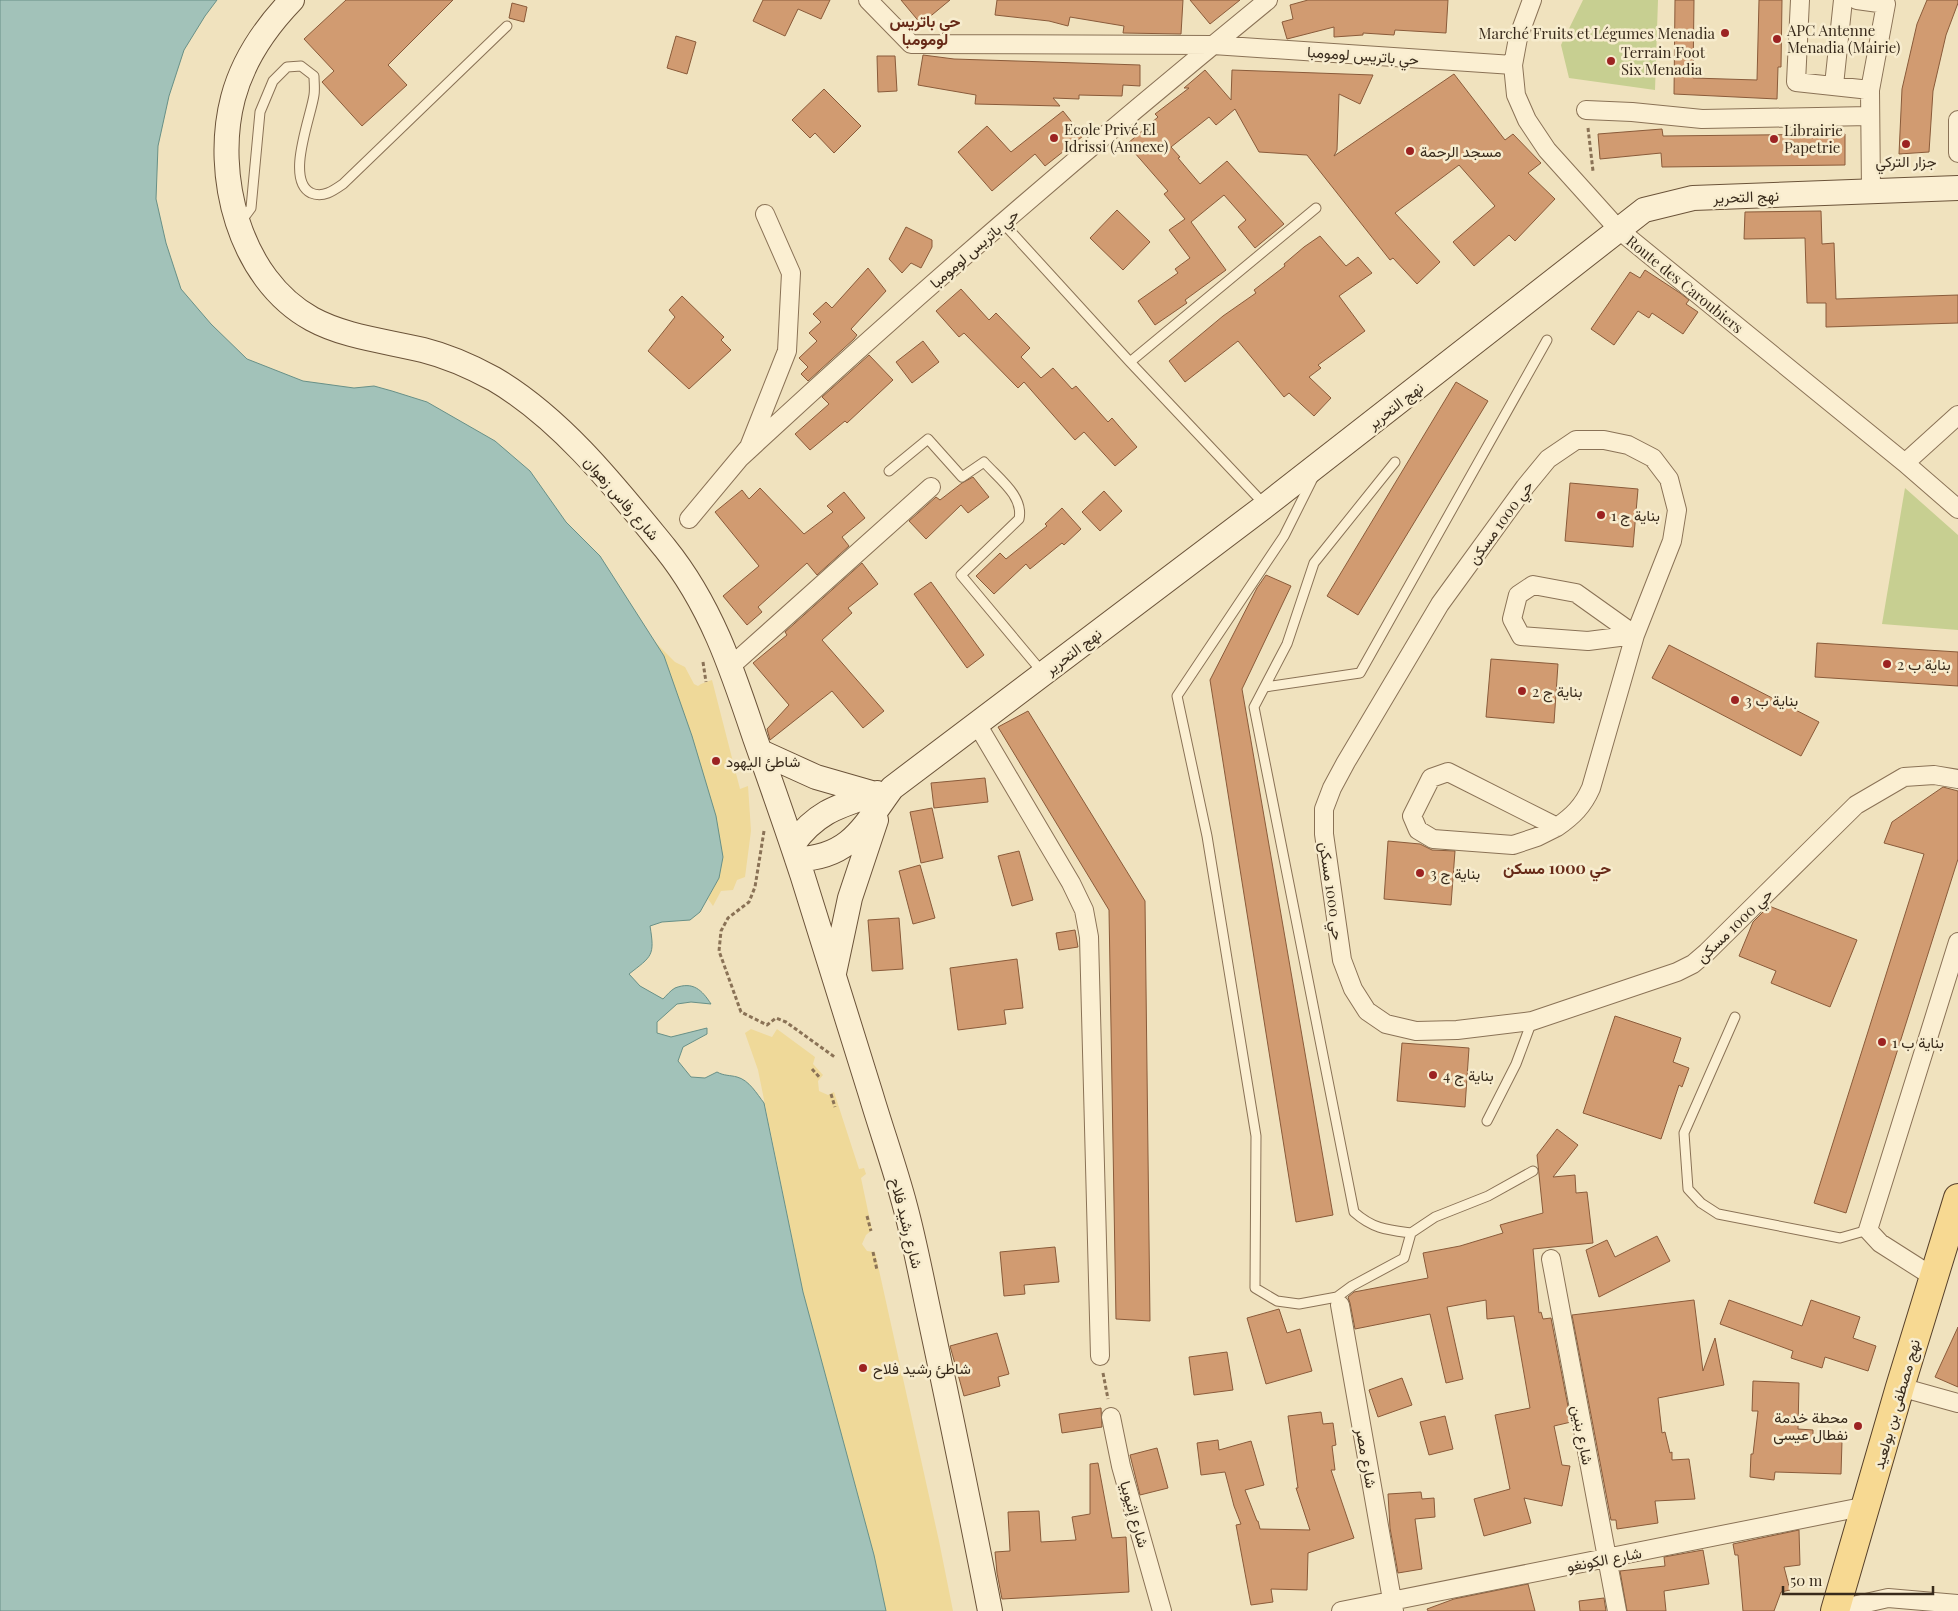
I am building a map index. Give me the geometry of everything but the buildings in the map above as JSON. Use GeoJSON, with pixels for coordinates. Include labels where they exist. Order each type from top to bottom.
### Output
{"type":"FeatureCollection","features":[{"type":"Feature","properties":{"kind":"main road","name":"نهج مصطفى بن بولعيد"},"geometry":{"type":"LineString","coordinates":[[1835,1611],[1900,1387],[1958,1198]]}},
{"type":"Feature","properties":{"kind":"street","name":"شارع رفاس زهوان"},"geometry":{"type":"LineString","coordinates":[[292,0],[278,14],[251,54],[232,102],[227,154],[227,180],[232,205],[248,248],[275,290],[293,307],[318,322],[343,331],[427,351],[467,366],[493,379],[539,412],[606,477],[676,562],[708,613],[731,666],[795,852]]}},
{"type":"Feature","properties":{"kind":"street","name":"حي باتريس لومومبا"},"geometry":{"type":"LineString","coordinates":[[868,0],[911,44],[1213,45],[1513,65]]}},
{"type":"Feature","properties":{"kind":"street","name":"حي باتريس لومومبا"},"geometry":{"type":"LineString","coordinates":[[740,458],[834,370],[1003,223],[1268,0]]}},
{"type":"Feature","properties":{"kind":"street","name":"Route des Caroubiers"},"geometry":{"type":"LineString","coordinates":[[1532,0],[1518,38],[1513,65],[1516,95],[1527,120],[1547,150],[1619,230],[1905,463],[1958,509]]}},
{"type":"Feature","properties":{"kind":"street"},"geometry":{"type":"LineString","coordinates":[[1800,0],[1796,82],[1870,90]]}},
{"type":"Feature","properties":{"kind":"street"},"geometry":{"type":"LineString","coordinates":[[1834,85],[1843,0]]}},
{"type":"Feature","properties":{"kind":"street"},"geometry":{"type":"LineString","coordinates":[[1857,0],[1886,4],[1870,90],[1871,192]]}},
{"type":"Feature","properties":{"kind":"street"},"geometry":{"type":"LineString","coordinates":[[1586,110],[1632,112],[1702,119],[1870,116]]}},
{"type":"Feature","properties":{"kind":"street"},"geometry":{"type":"LineString","coordinates":[[1958,120],[1958,153]]}},
{"type":"Feature","properties":{"kind":"street","name":"نهج التحرير"},"geometry":{"type":"LineString","coordinates":[[884,794],[826,812],[813,820],[795,852],[823,857],[847,844],[856,835],[884,794],[1265,506],[1644,210],[1693,198],[1958,188]]}},
{"type":"Feature","properties":{"kind":"street","name":"حي باتريس لومومبا"},"geometry":{"type":"LineString","coordinates":[[689,519],[749,447],[787,351],[791,273],[764,214]]}},
{"type":"Feature","properties":{"kind":"street"},"geometry":{"type":"LineString","coordinates":[[1905,463],[1958,415]]}},
{"type":"Feature","properties":{"kind":"street","name":"حي 1000 مسكن"},"geometry":{"type":"LineString","coordinates":[[1557,828],[1448,772],[1431,778],[1412,816],[1418,830],[1432,839],[1513,845],[1557,828],[1576,813],[1586,800],[1635,636],[1672,541],[1677,510],[1669,479],[1653,458],[1628,445],[1604,440],[1576,440],[1548,459],[1525,487],[1440,604],[1346,762],[1332,788],[1324,809],[1324,834],[1342,960],[1353,989],[1367,1012],[1386,1024],[1416,1030],[1457,1030],[1532,1021],[1676,972],[1693,964],[1856,805],[1904,777],[1934,775],[1958,779]]}},
{"type":"Feature","properties":{"kind":"street"},"geometry":{"type":"LineString","coordinates":[[731,666],[931,487]]}},
{"type":"Feature","properties":{"kind":"street"},"geometry":{"type":"LineString","coordinates":[[1533,585],[1576,593],[1635,636],[1588,641],[1521,636],[1512,619],[1518,595],[1533,585]]}},
{"type":"Feature","properties":{"kind":"street"},"geometry":{"type":"LineString","coordinates":[[976,724],[1084,910],[1089,937],[1100,1356]]}},
{"type":"Feature","properties":{"kind":"street"},"geometry":{"type":"LineString","coordinates":[[760,752],[816,777],[884,794],[852,890],[833,974]]}},
{"type":"Feature","properties":{"kind":"street","name":"شارع رشيد فلاح"},"geometry":{"type":"LineString","coordinates":[[795,852],[905,1205],[956,1440],[990,1611]]}},
{"type":"Feature","properties":{"kind":"street"},"geometry":{"type":"LineString","coordinates":[[1935,1278],[1880,1243],[1868,1230],[1958,942]]}},
{"type":"Feature","properties":{"kind":"street","name":"شارع بنين"},"geometry":{"type":"LineString","coordinates":[[1551,1259],[1617,1611]]}},
{"type":"Feature","properties":{"kind":"street","name":"شارع مصر"},"geometry":{"type":"LineString","coordinates":[[1340,1306],[1393,1606]]}},
{"type":"Feature","properties":{"kind":"street"},"geometry":{"type":"LineString","coordinates":[[1900,1387],[1958,1402]]}},
{"type":"Feature","properties":{"kind":"street","name":"شارع إثيوبيا"},"geometry":{"type":"LineString","coordinates":[[1111,1417],[1121,1466],[1162,1611]]}},
{"type":"Feature","properties":{"kind":"street","name":"شارع الكونغو"},"geometry":{"type":"LineString","coordinates":[[1341,1611],[1393,1606],[1606,1559],[1867,1506]]}},
{"type":"Feature","properties":{"kind":"street"},"geometry":{"type":"LineString","coordinates":[[1835,1611],[1888,1598],[1958,1604]]}},
{"type":"Feature","properties":{"kind":"lane"},"geometry":{"type":"LineString","coordinates":[[239,225],[251,208],[260,112],[273,81],[287,67],[302,66],[314,76],[315,93],[302,144],[299,176],[307,190],[317,195],[329,194],[343,184],[507,26]]}},
{"type":"Feature","properties":{"kind":"lane"},"geometry":{"type":"LineString","coordinates":[[1130,362],[1316,208]]}},
{"type":"Feature","properties":{"kind":"lane"},"geometry":{"type":"LineString","coordinates":[[1003,223],[1265,506]]}},
{"type":"Feature","properties":{"kind":"lane"},"geometry":{"type":"LineString","coordinates":[[1264,687],[1360,673],[1547,340]]}},
{"type":"Feature","properties":{"kind":"lane"},"geometry":{"type":"LineString","coordinates":[[889,471],[928,440],[962,477],[984,462],[1017,499],[1021,510],[1019,520],[961,575],[1043,673]]}},
{"type":"Feature","properties":{"kind":"lane"},"geometry":{"type":"LineString","coordinates":[[1321,462],[1284,536],[1177,696],[1207,836],[1256,1136],[1255,1288],[1277,1301],[1299,1304],[1338,1297],[1352,1286],[1404,1258],[1411,1234],[1435,1217],[1488,1196],[1533,1171]]}},
{"type":"Feature","properties":{"kind":"lane"},"geometry":{"type":"LineString","coordinates":[[1394,462],[1314,563],[1287,644],[1254,707],[1354,1212],[1365,1222],[1377,1228],[1411,1234]]}},
{"type":"Feature","properties":{"kind":"lane"},"geometry":{"type":"LineString","coordinates":[[1735,1017],[1684,1134],[1688,1189],[1701,1203],[1718,1214],[1840,1238],[1868,1230]]}},
{"type":"Feature","properties":{"kind":"lane"},"geometry":{"type":"LineString","coordinates":[[1488,1121],[1516,1064],[1532,1021]]}},
{"type":"Feature","properties":{"kind":"path"},"geometry":{"type":"LineString","coordinates":[[1576,182],[1593,173],[1586,110]]}},
{"type":"Feature","properties":{"kind":"path"},"geometry":{"type":"LineString","coordinates":[[703,662],[706,682]]}},
{"type":"Feature","properties":{"kind":"path"},"geometry":{"type":"LineString","coordinates":[[765,822],[755,888],[749,902],[726,921],[721,931],[719,951],[742,1012],[768,1025],[776,1018],[786,1022],[842,1062]]}},
{"type":"Feature","properties":{"kind":"path"},"geometry":{"type":"LineString","coordinates":[[812,1069],[820,1078]]}},
{"type":"Feature","properties":{"kind":"path"},"geometry":{"type":"LineString","coordinates":[[831,1094],[835,1107]]}},
{"type":"Feature","properties":{"kind":"path"},"geometry":{"type":"LineString","coordinates":[[867,1216],[870,1231]]}},
{"type":"Feature","properties":{"kind":"path"},"geometry":{"type":"LineString","coordinates":[[873,1252],[877,1270]]}},
{"type":"Feature","properties":{"kind":"path"},"geometry":{"type":"LineString","coordinates":[[1100,1356],[1111,1417]]}},
{"type":"Feature","properties":{"kind":"green space","name":"Terrain Foot Six Menadia"},"geometry":{"type":"Polygon","coordinates":[[[1583,0],[1658,0],[1655,90],[1569,78],[1561,45],[1583,0]]]}},
{"type":"Feature","properties":{"kind":"green space"},"geometry":{"type":"Polygon","coordinates":[[[1905,488],[1958,535],[1958,630],[1882,624],[1905,488]]]}},
{"type":"Feature","properties":{"kind":"sand","name":"شاطئ اليهود"},"geometry":{"type":"Polygon","coordinates":[[[655,642],[675,662],[685,667],[694,684],[698,686],[712,680],[740,789],[748,786],[751,831],[745,877],[737,880],[733,890],[721,891],[713,906],[708,899],[719,878],[723,857],[692,736],[664,656],[655,642]]]}},
{"type":"Feature","properties":{"kind":"sand","name":"شاطئ رشيد فلاح"},"geometry":{"type":"Polygon","coordinates":[[[751,1029],[772,1037],[777,1029],[815,1057],[813,1064],[823,1075],[818,1081],[819,1091],[828,1095],[834,1092],[859,1169],[864,1168],[866,1174],[861,1178],[872,1230],[866,1235],[862,1244],[867,1251],[875,1252],[953,1611],[886,1611],[874,1555],[803,1292],[758,1070],[745,1033],[751,1029]]]}},
{"type":"Feature","properties":{"kind":"water"},"geometry":{"type":"Polygon","coordinates":[[[0,0],[217,0],[184,50],[169,96],[158,146],[156,199],[166,243],[181,289],[211,324],[247,359],[303,381],[354,388],[374,386],[427,402],[495,441],[530,471],[566,522],[600,556],[664,656],[692,736],[716,816],[723,857],[719,878],[700,912],[690,920],[662,922],[650,926],[652,950],[647,959],[629,974],[640,986],[663,999],[673,989],[681,986],[692,986],[700,991],[711,1004],[691,1002],[677,1004],[657,1022],[657,1033],[671,1037],[707,1028],[707,1034],[683,1047],[678,1061],[691,1077],[705,1078],[717,1072],[741,1079],[752,1088],[764,1103],[803,1292],[874,1555],[886,1611],[0,1611],[0,0]]]}},
{"type":"Feature","properties":{"kind":"place","name":"Marché Fruits et Légumes Menadia"},"geometry":{"type":"Point","coordinates":[1725,33]}},
{"type":"Feature","properties":{"kind":"place","name":"APC Antenne Menadia (Mairie)"},"geometry":{"type":"Point","coordinates":[1777,39]}},
{"type":"Feature","properties":{"kind":"place","name":"Terrain Foot Six Menadia"},"geometry":{"type":"Point","coordinates":[1611,61]}},
{"type":"Feature","properties":{"kind":"place","name":"Ecole Privé El Idrissi (Annexe)"},"geometry":{"type":"Point","coordinates":[1054,138]}},
{"type":"Feature","properties":{"kind":"place","name":"Librairie Papetrie"},"geometry":{"type":"Point","coordinates":[1774,139]}},
{"type":"Feature","properties":{"kind":"place","name":"جزار التركي"},"geometry":{"type":"Point","coordinates":[1906,144]}},
{"type":"Feature","properties":{"kind":"place","name":"مسجد الرحمة"},"geometry":{"type":"Point","coordinates":[1410,151]}},
{"type":"Feature","properties":{"kind":"place","name":"بناية ج 1"},"geometry":{"type":"Point","coordinates":[1601,515]}},
{"type":"Feature","properties":{"kind":"place","name":"بناية ب 2"},"geometry":{"type":"Point","coordinates":[1887,664]}},
{"type":"Feature","properties":{"kind":"place","name":"بناية ج 2"},"geometry":{"type":"Point","coordinates":[1522,691]}},
{"type":"Feature","properties":{"kind":"place","name":"بناية ب 3"},"geometry":{"type":"Point","coordinates":[1735,700]}},
{"type":"Feature","properties":{"kind":"place","name":"شاطئ اليهود"},"geometry":{"type":"Point","coordinates":[716,761]}},
{"type":"Feature","properties":{"kind":"place","name":"بناية ج 3"},"geometry":{"type":"Point","coordinates":[1420,873]}},
{"type":"Feature","properties":{"kind":"place","name":"بناية ب 1"},"geometry":{"type":"Point","coordinates":[1882,1042]}},
{"type":"Feature","properties":{"kind":"place","name":"بناية ج 4"},"geometry":{"type":"Point","coordinates":[1433,1075]}},
{"type":"Feature","properties":{"kind":"place","name":"شاطئ رشيد فلاح"},"geometry":{"type":"Point","coordinates":[863,1368]}},
{"type":"Feature","properties":{"kind":"place","name":"محطة خدمة نفطال عيسى"},"geometry":{"type":"Point","coordinates":[1858,1426]}},
{"type":"Feature","properties":{"kind":"district","name":"حي باتريس لومومبا"},"geometry":{"type":"Point","coordinates":[925,29]}},
{"type":"Feature","properties":{"kind":"district","name":"حي 1000 مسكن"},"geometry":{"type":"Point","coordinates":[1557,867]}}]}
